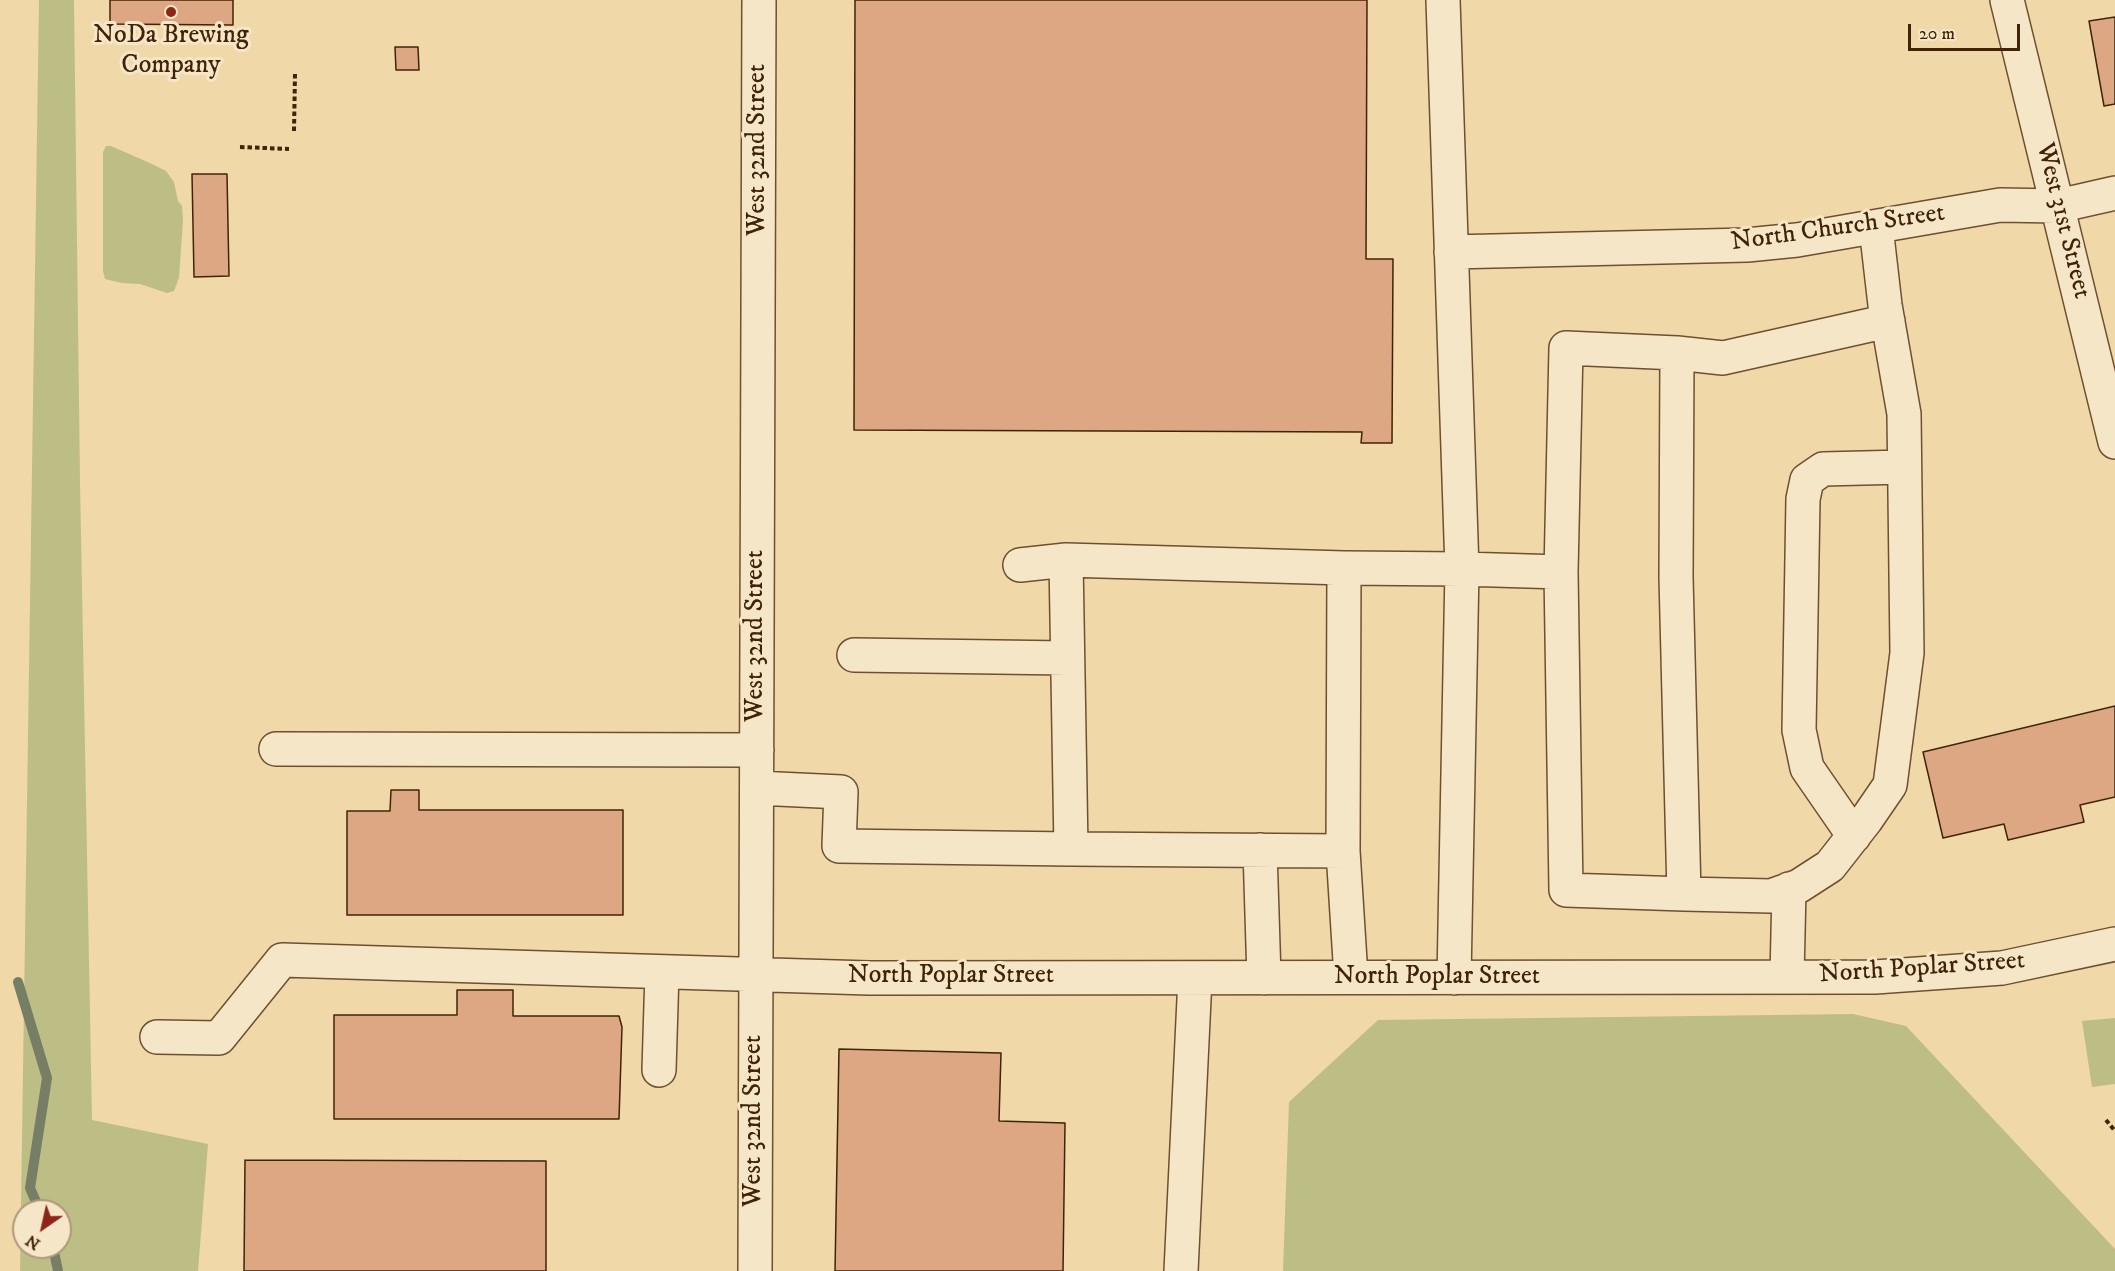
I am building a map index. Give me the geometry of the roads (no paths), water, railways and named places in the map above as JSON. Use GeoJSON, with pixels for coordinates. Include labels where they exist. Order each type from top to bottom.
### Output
{"type":"FeatureCollection","features":[{"type":"Feature","properties":{"kind":"street","name":"West 32nd Street"},"geometry":{"type":"LineString","coordinates":[[755,1271],[759,0]]}},
{"type":"Feature","properties":{"kind":"street"},"geometry":{"type":"LineString","coordinates":[[1443,0],[1462,568],[1454,978]]}},
{"type":"Feature","properties":{"kind":"street","name":"West 31st Street"},"geometry":{"type":"LineString","coordinates":[[2007,0],[2115,442]]}},
{"type":"Feature","properties":{"kind":"street","name":"North Church Street"},"geometry":{"type":"LineString","coordinates":[[1451,252],[1747,245],[1797,240],[2000,205],[2058,206],[2115,193]]}},
{"type":"Feature","properties":{"kind":"street"},"geometry":{"type":"LineString","coordinates":[[1876,227],[1888,321],[1904,414],[1906,653],[1890,785],[1830,866],[1799,886],[1771,896],[1566,890],[1561,572],[1566,348],[1677,353],[1723,358],[1888,321]]}},
{"type":"Feature","properties":{"kind":"street"},"geometry":{"type":"LineString","coordinates":[[1677,353],[1676,577],[1684,894]]}},
{"type":"Feature","properties":{"kind":"street"},"geometry":{"type":"LineString","coordinates":[[1854,836],[1807,768],[1799,730],[1803,499],[1807,480],[1823,469],[1904,467]]}},
{"type":"Feature","properties":{"kind":"street"},"geometry":{"type":"LineString","coordinates":[[1020,566],[1066,560],[1561,572]]}},
{"type":"Feature","properties":{"kind":"street"},"geometry":{"type":"LineString","coordinates":[[1066,560],[1071,849]]}},
{"type":"Feature","properties":{"kind":"street"},"geometry":{"type":"LineString","coordinates":[[1344,568],[1343,851],[1350,977]]}},
{"type":"Feature","properties":{"kind":"street"},"geometry":{"type":"LineString","coordinates":[[854,655],[1067,658]]}},
{"type":"Feature","properties":{"kind":"street"},"geometry":{"type":"LineString","coordinates":[[276,749],[757,750]]}},
{"type":"Feature","properties":{"kind":"street"},"geometry":{"type":"LineString","coordinates":[[757,788],[841,792],[839,846],[1343,851]]}},
{"type":"Feature","properties":{"kind":"street"},"geometry":{"type":"LineString","coordinates":[[1260,850],[1264,978]]}},
{"type":"Feature","properties":{"kind":"street"},"geometry":{"type":"LineString","coordinates":[[1787,977],[1789,889]]}},
{"type":"Feature","properties":{"kind":"street","name":"North Poplar Street"},"geometry":{"type":"LineString","coordinates":[[157,1037],[219,1038],[282,960],[868,978],[1875,977],[2001,968],[2115,944]]}},
{"type":"Feature","properties":{"kind":"street"},"geometry":{"type":"LineString","coordinates":[[659,1070],[662,972]]}},
{"type":"Feature","properties":{"kind":"street"},"geometry":{"type":"LineString","coordinates":[[1181,1271],[1195,978]]}},
{"type":"Feature","properties":{"kind":"waterway"},"geometry":{"type":"LineString","coordinates":[[18,982],[47,1078],[30,1188],[35,1199]]}},
{"type":"Feature","properties":{"kind":"waterway"},"geometry":{"type":"LineString","coordinates":[[56,1259],[58,1271]]}},
{"type":"Feature","properties":{"kind":"place","name":"NoDa Brewing Company"},"geometry":{"type":"Point","coordinates":[171,12]}}]}
